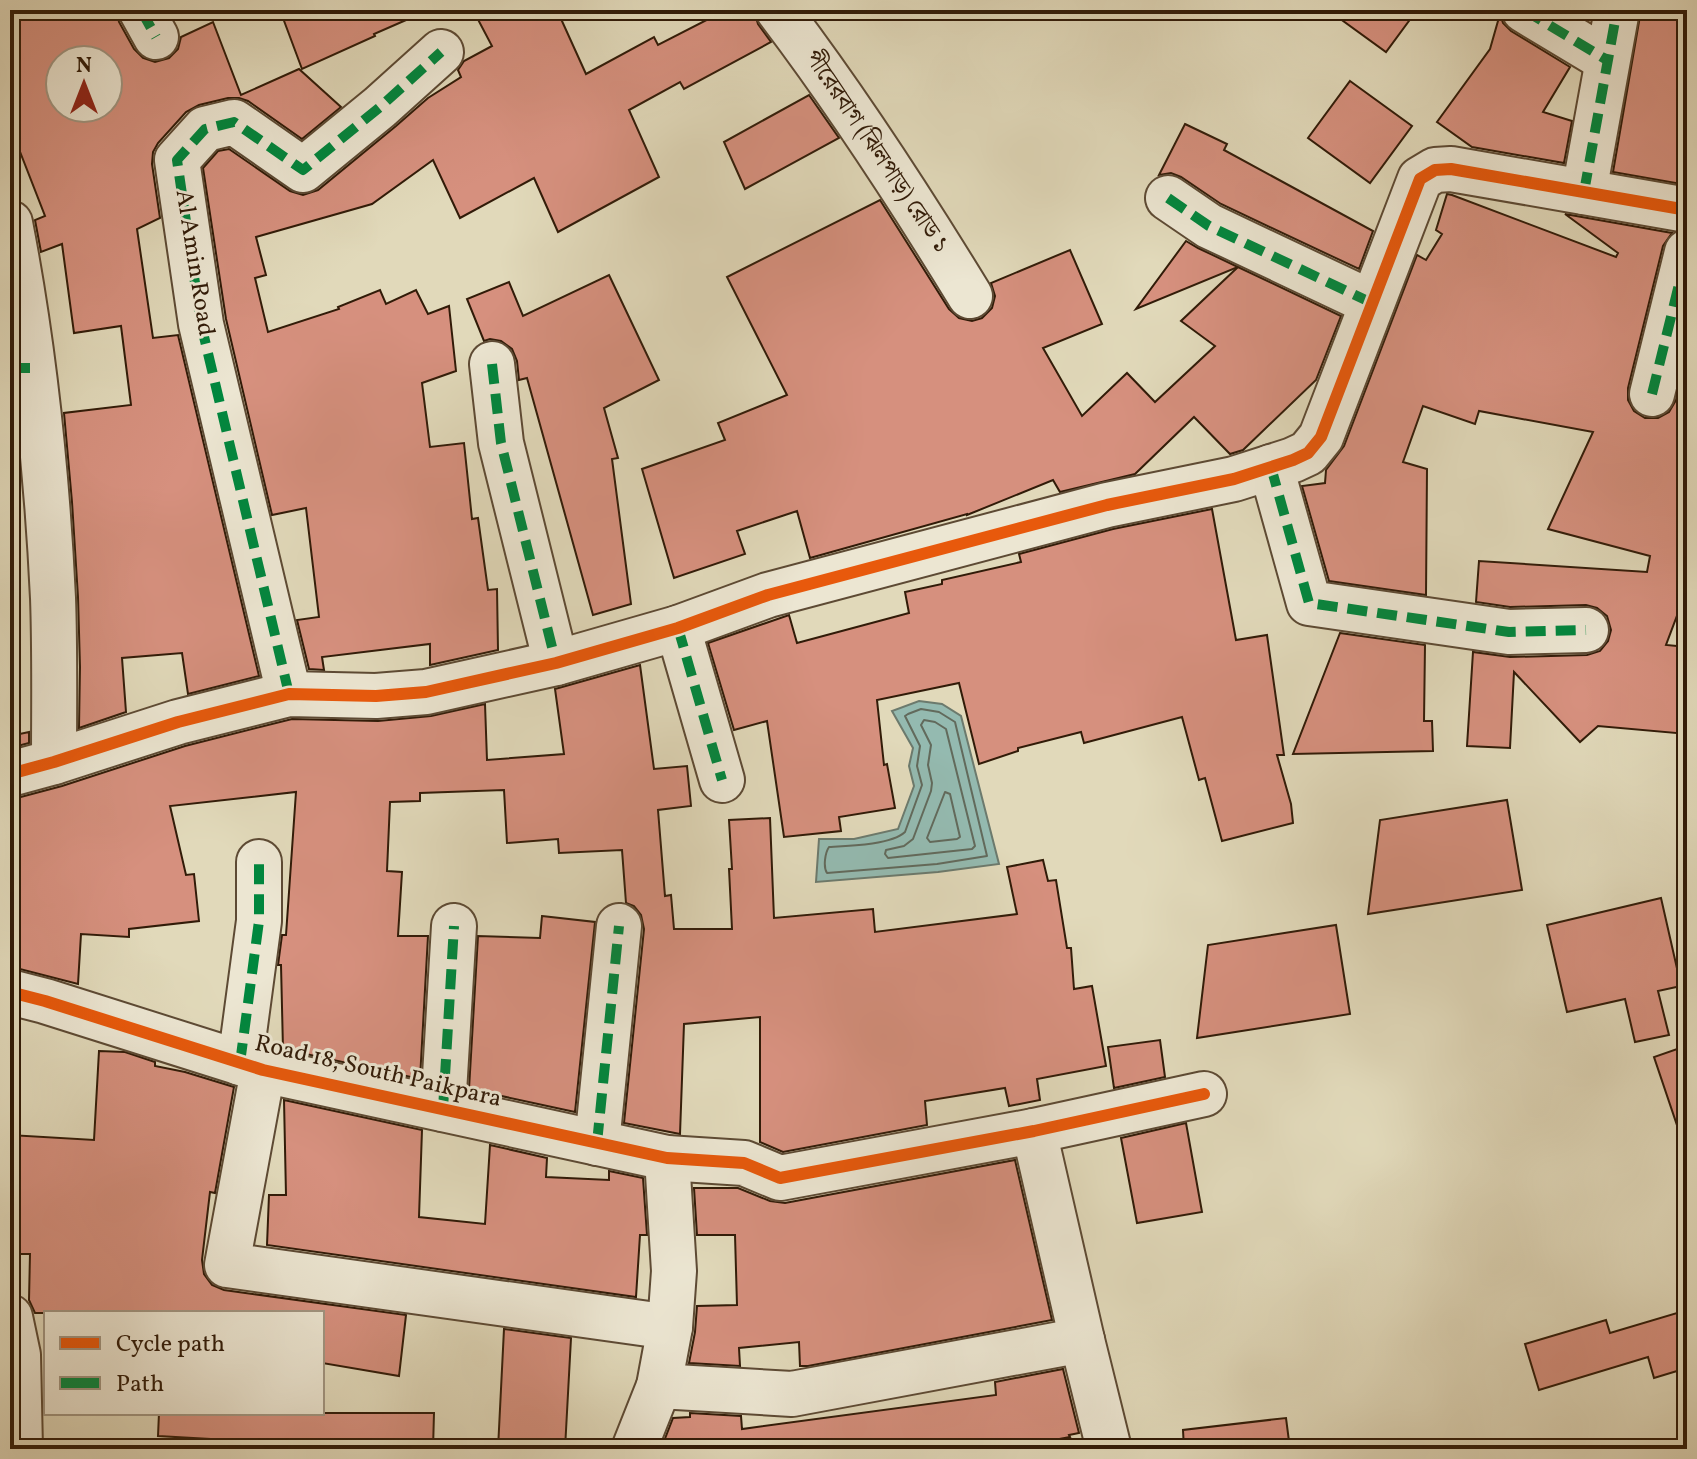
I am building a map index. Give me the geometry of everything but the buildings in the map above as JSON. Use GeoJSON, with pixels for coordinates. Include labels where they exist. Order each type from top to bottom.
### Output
{"type":"FeatureCollection","features":[{"type":"Feature","properties":{"kind":"street","name":"পীরেরবাগ (ঝিলপাড়) রোড ১"},"geometry":{"type":"LineString","coordinates":[[778,10],[898,180],[970,296]]}},
{"type":"Feature","properties":{"kind":"street"},"geometry":{"type":"LineString","coordinates":[[1524,10],[1607,60]]}},
{"type":"Feature","properties":{"kind":"street"},"geometry":{"type":"LineString","coordinates":[[1584,192],[1617,10]]}},
{"type":"Feature","properties":{"kind":"street","name":"Al Amin Road"},"geometry":{"type":"LineString","coordinates":[[289,694],[201,324],[177,160],[205,129],[234,122],[303,170],[441,52]]}},
{"type":"Feature","properties":{"kind":"street"},"geometry":{"type":"LineString","coordinates":[[10,774],[178,722],[289,694],[376,696],[426,692],[556,663],[678,628],[768,595],[1107,505],[1234,479],[1308,453],[1321,437],[1420,179],[1435,170],[1451,169],[1687,210]]}},
{"type":"Feature","properties":{"kind":"street"},"geometry":{"type":"LineString","coordinates":[[1168,198],[1209,226],[1372,303]]}},
{"type":"Feature","properties":{"kind":"street"},"geometry":{"type":"LineString","coordinates":[[10,223],[20,275],[21,368],[46,478],[52,586],[54,762]]}},
{"type":"Feature","properties":{"kind":"street"},"geometry":{"type":"LineString","coordinates":[[1652,394],[1687,252]]}},
{"type":"Feature","properties":{"kind":"street"},"geometry":{"type":"LineString","coordinates":[[492,364],[501,443],[556,663]]}},
{"type":"Feature","properties":{"kind":"street"},"geometry":{"type":"LineString","coordinates":[[1271,467],[1309,603],[1509,632],[1586,630]]}},
{"type":"Feature","properties":{"kind":"street"},"geometry":{"type":"LineString","coordinates":[[678,628],[722,780]]}},
{"type":"Feature","properties":{"kind":"street"},"geometry":{"type":"LineString","coordinates":[[259,862],[252,1067],[227,1265],[670,1327]]}},
{"type":"Feature","properties":{"kind":"street"},"geometry":{"type":"LineString","coordinates":[[443,1109],[454,926]]}},
{"type":"Feature","properties":{"kind":"street"},"geometry":{"type":"LineString","coordinates":[[597,1143],[619,926]]}},
{"type":"Feature","properties":{"kind":"street","name":"Road 18, South Paikpara"},"geometry":{"type":"LineString","coordinates":[[10,992],[252,1067],[667,1158],[744,1163],[780,1178],[1034,1131],[1204,1094]]}},
{"type":"Feature","properties":{"kind":"street"},"geometry":{"type":"LineString","coordinates":[[1034,1131],[1109,1449]]}},
{"type":"Feature","properties":{"kind":"street"},"geometry":{"type":"LineString","coordinates":[[634,1449],[659,1386],[670,1327],[674,1271],[667,1158]]}},
{"type":"Feature","properties":{"kind":"street"},"geometry":{"type":"LineString","coordinates":[[10,1317],[18,1355],[20,1449]]}},
{"type":"Feature","properties":{"kind":"street"},"geometry":{"type":"LineString","coordinates":[[659,1386],[792,1394],[1082,1340]]}},
{"type":"Feature","properties":{"kind":"water"},"geometry":{"type":"Polygon","coordinates":[[[919,701],[942,704],[961,716],[999,864],[816,882],[819,839],[854,839],[898,829],[914,786],[909,766],[913,748],[892,711],[919,701]]]}},
{"type":"Feature","properties":{"kind":"marked path"},"geometry":{"type":"LineString","coordinates":[[141,10],[156,37]]}},
{"type":"Feature","properties":{"kind":"marked path"},"geometry":{"type":"LineString","coordinates":[[1524,10],[1607,60]]}},
{"type":"Feature","properties":{"kind":"marked path"},"geometry":{"type":"LineString","coordinates":[[1584,192],[1617,10]]}},
{"type":"Feature","properties":{"kind":"marked path"},"geometry":{"type":"LineString","coordinates":[[289,694],[201,324],[177,160],[205,129],[234,122],[303,170],[441,52]]}},
{"type":"Feature","properties":{"kind":"marked path"},"geometry":{"type":"LineString","coordinates":[[1168,198],[1209,226],[1372,303]]}},
{"type":"Feature","properties":{"kind":"marked path"},"geometry":{"type":"LineString","coordinates":[[1652,394],[1687,252]]}},
{"type":"Feature","properties":{"kind":"marked path"},"geometry":{"type":"LineString","coordinates":[[492,364],[501,443],[556,663]]}},
{"type":"Feature","properties":{"kind":"marked path"},"geometry":{"type":"LineString","coordinates":[[10,368],[33,368]]}},
{"type":"Feature","properties":{"kind":"marked path"},"geometry":{"type":"LineString","coordinates":[[1271,467],[1309,603],[1509,632],[1586,630]]}},
{"type":"Feature","properties":{"kind":"marked path"},"geometry":{"type":"LineString","coordinates":[[678,628],[722,780]]}},
{"type":"Feature","properties":{"kind":"marked path"},"geometry":{"type":"LineString","coordinates":[[240,1063],[259,921],[259,862]]}},
{"type":"Feature","properties":{"kind":"marked path"},"geometry":{"type":"LineString","coordinates":[[443,1109],[454,926]]}},
{"type":"Feature","properties":{"kind":"marked path"},"geometry":{"type":"LineString","coordinates":[[597,1143],[619,926]]}},
{"type":"Feature","properties":{"kind":"cycle path"},"geometry":{"type":"LineString","coordinates":[[10,774],[178,722],[289,694],[376,696],[426,692],[556,663],[678,628],[768,595],[1107,505],[1234,479],[1293,460],[1308,453],[1321,437],[1420,179],[1435,170],[1451,169],[1687,210]]}},
{"type":"Feature","properties":{"kind":"cycle path"},"geometry":{"type":"LineString","coordinates":[[10,992],[263,1070],[667,1158],[744,1163],[780,1178],[1034,1131],[1204,1094]]}}]}
